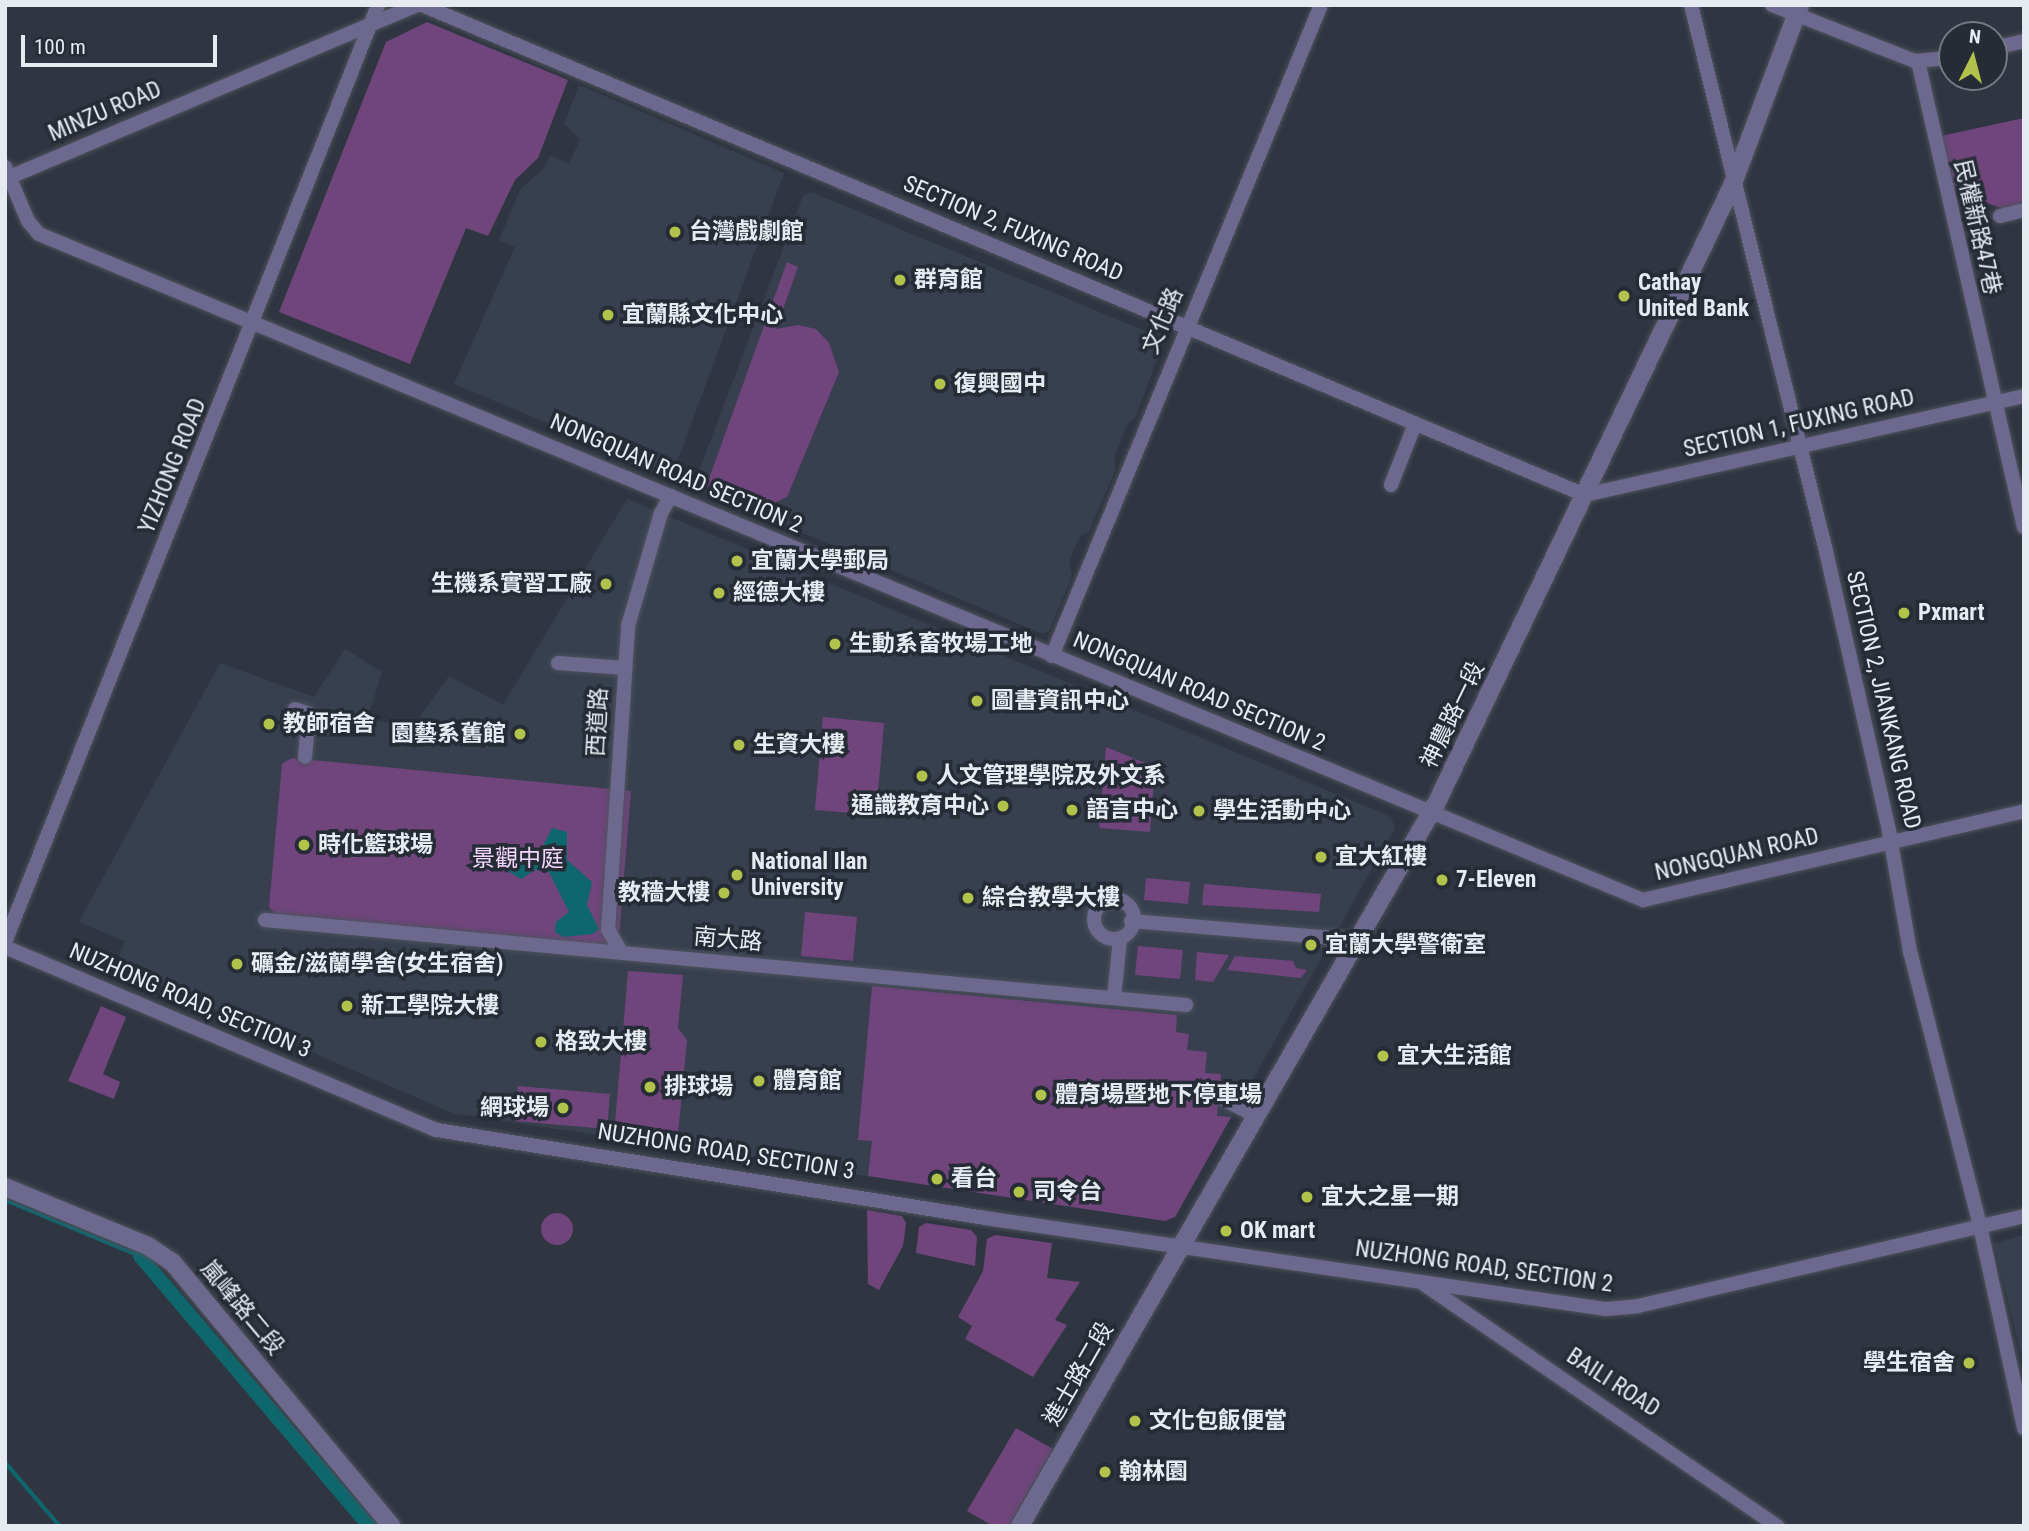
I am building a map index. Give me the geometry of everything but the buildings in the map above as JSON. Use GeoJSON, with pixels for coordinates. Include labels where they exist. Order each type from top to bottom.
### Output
{"type":"FeatureCollection","features":[{"type":"Feature","properties":{"kind":"street","name":"YIZHONG ROAD"},"geometry":{"type":"LineString","coordinates":[[5,945],[378,5]]}},
{"type":"Feature","properties":{"kind":"street","name":"MINZU ROAD"},"geometry":{"type":"LineString","coordinates":[[7,174],[416,5]]}},
{"type":"Feature","properties":{"kind":"street","name":"SECTION 2, FUXING ROAD"},"geometry":{"type":"LineString","coordinates":[[422,5],[1585,495]]}},
{"type":"Feature","properties":{"kind":"street","name":"文化路"},"geometry":{"type":"LineString","coordinates":[[1052,656],[1186,325],[1321,5]]}},
{"type":"Feature","properties":{"kind":"street","name":"SECTION 2, JIANKANG ROAD"},"geometry":{"type":"LineString","coordinates":[[1691,5],[1732,186],[1799,447],[1892,843],[1910,951],[1980,1226],[2024,1428]]}},
{"type":"Feature","properties":{"kind":"street"},"geometry":{"type":"LineString","coordinates":[[1772,5],[1798,10],[1918,61],[1938,59]]}},
{"type":"Feature","properties":{"kind":"street","name":"神農路一段"},"geometry":{"type":"LineString","coordinates":[[1181,1248],[1430,813],[1496,685],[1732,186],[1798,10]]}},
{"type":"Feature","properties":{"kind":"street","name":"民權新路47巷"},"geometry":{"type":"LineString","coordinates":[[1918,61],[1993,402],[2024,527]]}},
{"type":"Feature","properties":{"kind":"street","name":"NONGQUAN ROAD SECTION 2"},"geometry":{"type":"LineString","coordinates":[[7,174],[28,221],[40,234],[1430,813]]}},
{"type":"Feature","properties":{"kind":"street"},"geometry":{"type":"LineString","coordinates":[[2000,216],[2024,210]]}},
{"type":"Feature","properties":{"kind":"street","name":"SECTION 1, FUXING ROAD"},"geometry":{"type":"LineString","coordinates":[[1585,495],[2024,396]]}},
{"type":"Feature","properties":{"kind":"street"},"geometry":{"type":"LineString","coordinates":[[1391,485],[1415,424]]}},
{"type":"Feature","properties":{"kind":"street","name":"西道路"},"geometry":{"type":"LineString","coordinates":[[622,953],[608,930],[628,626],[661,513],[670,496]]}},
{"type":"Feature","properties":{"kind":"street"},"geometry":{"type":"LineString","coordinates":[[558,663],[624,668]]}},
{"type":"Feature","properties":{"kind":"street"},"geometry":{"type":"LineString","coordinates":[[295,709],[309,714],[305,757]]}},
{"type":"Feature","properties":{"kind":"street","name":"NONGQUAN ROAD"},"geometry":{"type":"LineString","coordinates":[[1430,813],[1643,900],[2024,811]]}},
{"type":"Feature","properties":{"kind":"street"},"geometry":{"type":"LineString","coordinates":[[1107,899],[1123,900],[1129,905],[1131,921],[1128,934],[1120,939],[1098,931],[1097,908],[1107,899]]}},
{"type":"Feature","properties":{"kind":"street","name":"南大路"},"geometry":{"type":"LineString","coordinates":[[265,920],[1186,1005]]}},
{"type":"Feature","properties":{"kind":"street"},"geometry":{"type":"LineString","coordinates":[[1131,921],[1356,940]]}},
{"type":"Feature","properties":{"kind":"street"},"geometry":{"type":"LineString","coordinates":[[1114,998],[1120,939]]}},
{"type":"Feature","properties":{"kind":"street","name":"NUZHONG ROAD, SECTION 3"},"geometry":{"type":"LineString","coordinates":[[5,945],[438,1130],[1181,1248]]}},
{"type":"Feature","properties":{"kind":"street"},"geometry":{"type":"LineString","coordinates":[[1220,1097],[1255,1116]]}},
{"type":"Feature","properties":{"kind":"street","name":"嵐峰路二段"},"geometry":{"type":"LineString","coordinates":[[5,1187],[148,1246],[173,1263],[391,1526]]}},
{"type":"Feature","properties":{"kind":"street","name":"NUZHONG ROAD, SECTION 2"},"geometry":{"type":"LineString","coordinates":[[1181,1248],[1614,1310],[2024,1216]]}},
{"type":"Feature","properties":{"kind":"street","name":"進士路二段"},"geometry":{"type":"LineString","coordinates":[[1020,1526],[1181,1248]]}},
{"type":"Feature","properties":{"kind":"street","name":"BAILI ROAD"},"geometry":{"type":"LineString","coordinates":[[1421,1282],[1777,1526]]}},
{"type":"Feature","properties":{"kind":"shaded area","name":"宜蘭縣文化中心"},"geometry":{"type":"Polygon","coordinates":[[[579,85],[784,173],[674,470],[669,474],[454,384],[515,247],[499,240],[520,190],[544,168],[550,155],[569,164],[580,139],[564,124],[579,85]]]}},
{"type":"Feature","properties":{"kind":"shaded area","name":"復興國中"},"geometry":{"type":"Polygon","coordinates":[[[811,192],[1157,336],[1161,348],[1135,419],[1128,423],[1115,455],[1115,470],[1089,532],[1080,536],[1069,561],[1072,576],[1049,631],[1043,634],[696,488],[694,484],[803,196],[811,192]]]}},
{"type":"Feature","properties":{"kind":"shaded area","name":"National Ilan University"},"geometry":{"type":"Polygon","coordinates":[[[627,499],[1391,817],[1395,828],[1175,1217],[1165,1221],[452,1113],[116,967],[125,941],[79,922],[220,663],[314,697],[345,649],[382,672],[367,720],[413,726],[449,676],[503,705],[627,499]]]}},
{"type":"Feature","properties":{"kind":"shaded area"},"geometry":{"type":"Polygon","coordinates":[[[2024,1235],[2024,1365],[1994,1243],[2024,1235]]]}},
{"type":"Feature","properties":{"kind":"green space"},"geometry":{"type":"Polygon","coordinates":[[[427,22],[568,80],[538,158],[515,180],[488,236],[466,228],[410,364],[279,312],[386,42],[427,22]]]}},
{"type":"Feature","properties":{"kind":"green space"},"geometry":{"type":"Polygon","coordinates":[[[2024,118],[2024,205],[2007,210],[1952,191],[1941,136],[2024,118]]]}},
{"type":"Feature","properties":{"kind":"green space"},"geometry":{"type":"Polygon","coordinates":[[[787,262],[798,267],[776,329],[798,325],[816,329],[829,343],[839,372],[787,497],[770,505],[750,505],[734,500],[719,480],[714,491],[706,487],[787,262]]]}},
{"type":"Feature","properties":{"kind":"green space"},"geometry":{"type":"Polygon","coordinates":[[[823,717],[884,723],[876,815],[815,810],[823,717]]]}},
{"type":"Feature","properties":{"kind":"green space"},"geometry":{"type":"Polygon","coordinates":[[[1106,747],[1155,767],[1150,832],[1099,828],[1106,747]]]}},
{"type":"Feature","properties":{"kind":"green space","name":"景觀中庭"},"geometry":{"type":"Polygon","coordinates":[[[292,758],[631,791],[618,948],[279,917],[269,907],[282,764],[292,758]]]}},
{"type":"Feature","properties":{"kind":"green space"},"geometry":{"type":"Polygon","coordinates":[[[1146,878],[1190,882],[1188,904],[1144,900],[1146,878]]]}},
{"type":"Feature","properties":{"kind":"green space"},"geometry":{"type":"Polygon","coordinates":[[[1204,884],[1321,894],[1319,912],[1202,905],[1204,884]]]}},
{"type":"Feature","properties":{"kind":"green space"},"geometry":{"type":"Polygon","coordinates":[[[805,912],[857,917],[853,961],[801,956],[805,912]]]}},
{"type":"Feature","properties":{"kind":"green space"},"geometry":{"type":"Polygon","coordinates":[[[1138,946],[1183,950],[1180,979],[1135,975],[1138,946]]]}},
{"type":"Feature","properties":{"kind":"green space"},"geometry":{"type":"Polygon","coordinates":[[[1197,952],[1229,955],[1213,982],[1195,980],[1197,952]]]}},
{"type":"Feature","properties":{"kind":"green space"},"geometry":{"type":"Polygon","coordinates":[[[1235,956],[1293,961],[1296,968],[1307,970],[1301,978],[1227,970],[1235,956]]]}},
{"type":"Feature","properties":{"kind":"green space","name":"排球場"},"geometry":{"type":"Polygon","coordinates":[[[628,971],[683,975],[678,1028],[687,1040],[677,1144],[614,1135],[628,971]]]}},
{"type":"Feature","properties":{"kind":"green space","name":"體育場暨地下停車場"},"geometry":{"type":"Polygon","coordinates":[[[872,986],[1177,1015],[1176,1032],[1189,1034],[1187,1050],[1207,1052],[1205,1073],[1221,1074],[1217,1116],[1231,1117],[1175,1217],[1165,1221],[868,1176],[872,1141],[858,1140],[872,986]]]}},
{"type":"Feature","properties":{"kind":"green space"},"geometry":{"type":"Polygon","coordinates":[[[101,1006],[126,1017],[103,1074],[120,1082],[114,1099],[68,1081],[101,1006]]]}},
{"type":"Feature","properties":{"kind":"green space","name":"網球場"},"geometry":{"type":"Polygon","coordinates":[[[518,1086],[610,1094],[607,1129],[515,1121],[518,1086]]]}},
{"type":"Feature","properties":{"kind":"green space"},"geometry":{"type":"Polygon","coordinates":[[[867,1210],[902,1216],[906,1223],[903,1246],[879,1290],[868,1284],[867,1210]]]}},
{"type":"Feature","properties":{"kind":"green space"},"geometry":{"type":"Polygon","coordinates":[[[557,1213],[568,1218],[573,1229],[568,1240],[557,1245],[546,1240],[541,1229],[546,1218],[557,1213]]]}},
{"type":"Feature","properties":{"kind":"green space"},"geometry":{"type":"Polygon","coordinates":[[[926,1223],[971,1230],[977,1237],[975,1266],[916,1253],[919,1227],[926,1223]]]}},
{"type":"Feature","properties":{"kind":"green space"},"geometry":{"type":"Polygon","coordinates":[[[995,1235],[1052,1243],[1047,1278],[1080,1282],[1055,1320],[1067,1325],[1033,1377],[965,1339],[972,1326],[958,1317],[983,1271],[987,1239],[995,1235]]]}},
{"type":"Feature","properties":{"kind":"green space"},"geometry":{"type":"Polygon","coordinates":[[[1016,1428],[1053,1449],[1009,1526],[993,1526],[967,1511],[1016,1428]]]}},
{"type":"Feature","properties":{"kind":"water"},"geometry":{"type":"Polygon","coordinates":[[[552,828],[567,832],[567,860],[592,882],[587,905],[599,929],[593,934],[563,937],[555,932],[556,922],[569,912],[549,872],[535,870],[521,879],[495,863],[497,854],[506,851],[542,848],[552,828]]]}},
{"type":"Feature","properties":{"kind":"waterway"},"geometry":{"type":"LineString","coordinates":[[5,1200],[140,1256]]}},
{"type":"Feature","properties":{"kind":"waterway"},"geometry":{"type":"LineString","coordinates":[[140,1256],[369,1526]]}},
{"type":"Feature","properties":{"kind":"waterway"},"geometry":{"type":"LineString","coordinates":[[5,1462],[60,1526]]}},
{"type":"Feature","properties":{"kind":"place","name":"台灣戲劇館"},"geometry":{"type":"Point","coordinates":[675,232]}},
{"type":"Feature","properties":{"kind":"place","name":"群育館"},"geometry":{"type":"Point","coordinates":[900,280]}},
{"type":"Feature","properties":{"kind":"place","name":"Cathay United Bank"},"geometry":{"type":"Point","coordinates":[1624,296]}},
{"type":"Feature","properties":{"kind":"place","name":"宜蘭縣文化中心"},"geometry":{"type":"Point","coordinates":[608,315]}},
{"type":"Feature","properties":{"kind":"place","name":"復興國中"},"geometry":{"type":"Point","coordinates":[940,384]}},
{"type":"Feature","properties":{"kind":"place","name":"宜蘭大學郵局"},"geometry":{"type":"Point","coordinates":[737,561]}},
{"type":"Feature","properties":{"kind":"place","name":"生機系實習工廠"},"geometry":{"type":"Point","coordinates":[606,584]}},
{"type":"Feature","properties":{"kind":"place","name":"經德大樓"},"geometry":{"type":"Point","coordinates":[719,593]}},
{"type":"Feature","properties":{"kind":"place","name":"Pxmart"},"geometry":{"type":"Point","coordinates":[1904,613]}},
{"type":"Feature","properties":{"kind":"place","name":"生動系畜牧場工地"},"geometry":{"type":"Point","coordinates":[835,644]}},
{"type":"Feature","properties":{"kind":"place","name":"圖書資訊中心"},"geometry":{"type":"Point","coordinates":[977,701]}},
{"type":"Feature","properties":{"kind":"place","name":"教師宿舍"},"geometry":{"type":"Point","coordinates":[269,724]}},
{"type":"Feature","properties":{"kind":"place","name":"園藝系舊館"},"geometry":{"type":"Point","coordinates":[520,734]}},
{"type":"Feature","properties":{"kind":"place","name":"生資大樓"},"geometry":{"type":"Point","coordinates":[739,745]}},
{"type":"Feature","properties":{"kind":"place","name":"人文管理學院及外文系"},"geometry":{"type":"Point","coordinates":[922,776]}},
{"type":"Feature","properties":{"kind":"place","name":"通識教育中心"},"geometry":{"type":"Point","coordinates":[1003,806]}},
{"type":"Feature","properties":{"kind":"place","name":"語言中心"},"geometry":{"type":"Point","coordinates":[1072,810]}},
{"type":"Feature","properties":{"kind":"place","name":"學生活動中心"},"geometry":{"type":"Point","coordinates":[1199,811]}},
{"type":"Feature","properties":{"kind":"place","name":"時化籃球場"},"geometry":{"type":"Point","coordinates":[304,845]}},
{"type":"Feature","properties":{"kind":"place","name":"宜大紅樓"},"geometry":{"type":"Point","coordinates":[1321,857]}},
{"type":"Feature","properties":{"kind":"place","name":"National Ilan University"},"geometry":{"type":"Point","coordinates":[737,875]}},
{"type":"Feature","properties":{"kind":"place","name":"7-Eleven"},"geometry":{"type":"Point","coordinates":[1442,880]}},
{"type":"Feature","properties":{"kind":"place","name":"教穡大樓"},"geometry":{"type":"Point","coordinates":[724,893]}},
{"type":"Feature","properties":{"kind":"place","name":"綜合教學大樓"},"geometry":{"type":"Point","coordinates":[968,898]}},
{"type":"Feature","properties":{"kind":"place","name":"宜蘭大學警衛室"},"geometry":{"type":"Point","coordinates":[1311,945]}},
{"type":"Feature","properties":{"kind":"place","name":"礪金/滋蘭學舍(女生宿舍)"},"geometry":{"type":"Point","coordinates":[237,964]}},
{"type":"Feature","properties":{"kind":"place","name":"新工學院大樓"},"geometry":{"type":"Point","coordinates":[347,1006]}},
{"type":"Feature","properties":{"kind":"place","name":"格致大樓"},"geometry":{"type":"Point","coordinates":[541,1042]}},
{"type":"Feature","properties":{"kind":"place","name":"宜大生活館"},"geometry":{"type":"Point","coordinates":[1383,1056]}},
{"type":"Feature","properties":{"kind":"place","name":"體育館"},"geometry":{"type":"Point","coordinates":[759,1081]}},
{"type":"Feature","properties":{"kind":"place","name":"排球場"},"geometry":{"type":"Point","coordinates":[650,1087]}},
{"type":"Feature","properties":{"kind":"place","name":"體育場暨地下停車場"},"geometry":{"type":"Point","coordinates":[1041,1095]}},
{"type":"Feature","properties":{"kind":"place","name":"網球場"},"geometry":{"type":"Point","coordinates":[563,1108]}},
{"type":"Feature","properties":{"kind":"place","name":"看台"},"geometry":{"type":"Point","coordinates":[937,1179]}},
{"type":"Feature","properties":{"kind":"place","name":"司令台"},"geometry":{"type":"Point","coordinates":[1019,1192]}},
{"type":"Feature","properties":{"kind":"place","name":"宜大之星一期"},"geometry":{"type":"Point","coordinates":[1307,1197]}},
{"type":"Feature","properties":{"kind":"place","name":"OK mart"},"geometry":{"type":"Point","coordinates":[1226,1231]}},
{"type":"Feature","properties":{"kind":"place","name":"學生宿舍"},"geometry":{"type":"Point","coordinates":[1969,1363]}},
{"type":"Feature","properties":{"kind":"place","name":"文化包飯便當"},"geometry":{"type":"Point","coordinates":[1135,1421]}},
{"type":"Feature","properties":{"kind":"place","name":"翰林園"},"geometry":{"type":"Point","coordinates":[1105,1472]}}]}
